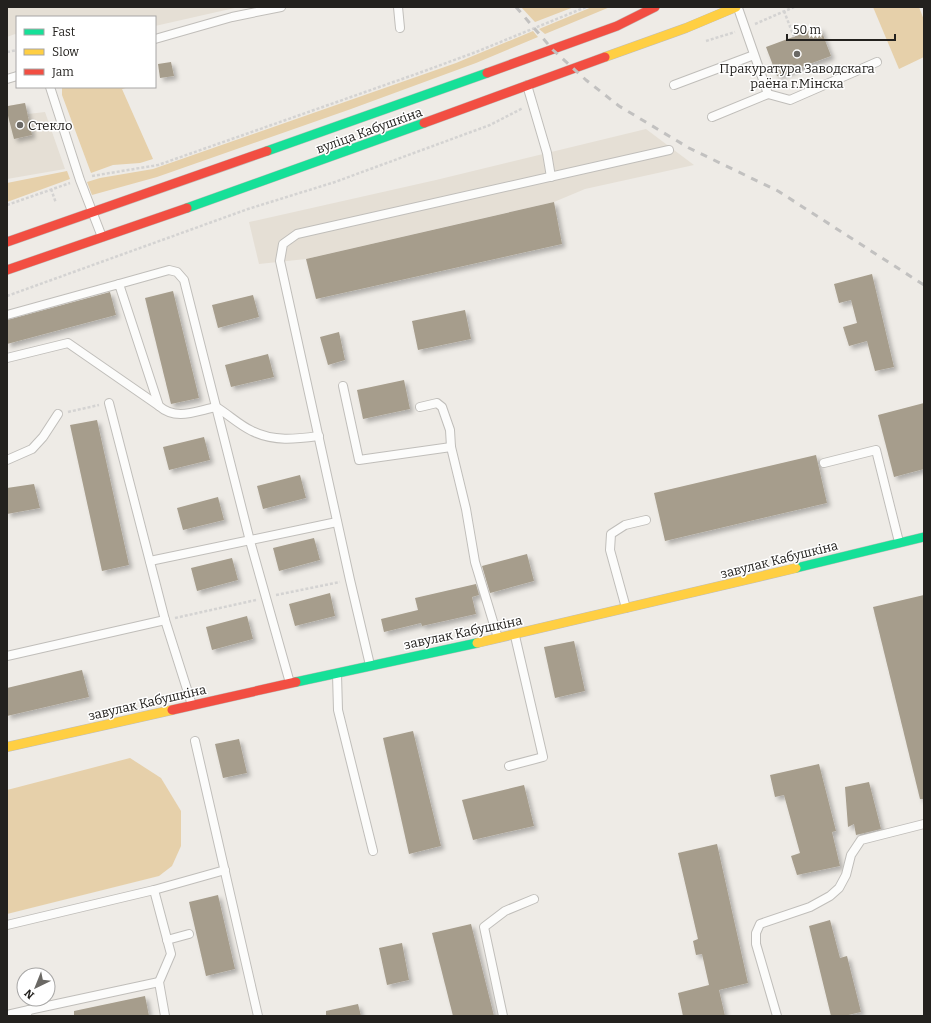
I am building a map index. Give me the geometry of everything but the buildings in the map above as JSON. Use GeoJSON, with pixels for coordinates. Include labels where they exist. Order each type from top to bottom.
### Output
{"type":"FeatureCollection","features":[{"type":"Feature","properties":{"kind":"main road","name":"вуліца Кабушкіна"},"geometry":{"type":"LineString","coordinates":[[7,242],[553,50],[617,26],[655,7]]}},
{"type":"Feature","properties":{"kind":"main road","name":"вуліца Кабушкіна"},"geometry":{"type":"LineString","coordinates":[[7,270],[102,238],[432,121],[710,19],[737,7]]}},
{"type":"Feature","properties":{"kind":"main road","name":"завулак Кабушкіна"},"geometry":{"type":"LineString","coordinates":[[7,747],[370,665],[498,639],[924,537]]}},
{"type":"Feature","properties":{"kind":"lane"},"geometry":{"type":"LineString","coordinates":[[156,39],[232,17],[281,7]]}},
{"type":"Feature","properties":{"kind":"lane"},"geometry":{"type":"LineString","coordinates":[[398,7],[400,28]]}},
{"type":"Feature","properties":{"kind":"lane"},"geometry":{"type":"LineString","coordinates":[[737,7],[768,94]]}},
{"type":"Feature","properties":{"kind":"lane"},"geometry":{"type":"LineString","coordinates":[[674,85],[754,55]]}},
{"type":"Feature","properties":{"kind":"lane"},"geometry":{"type":"LineString","coordinates":[[712,117],[768,94],[790,100],[876,62]]}},
{"type":"Feature","properties":{"kind":"lane"},"geometry":{"type":"LineString","coordinates":[[528,85],[547,153],[551,177]]}},
{"type":"Feature","properties":{"kind":"lane"},"geometry":{"type":"LineString","coordinates":[[50,88],[102,238]]}},
{"type":"Feature","properties":{"kind":"lane"},"geometry":{"type":"LineString","coordinates":[[370,665],[280,261],[283,244],[297,234],[669,150]]}},
{"type":"Feature","properties":{"kind":"lane"},"geometry":{"type":"LineString","coordinates":[[7,315],[169,270],[177,272],[184,280],[250,541],[290,684]]}},
{"type":"Feature","properties":{"kind":"lane"},"geometry":{"type":"LineString","coordinates":[[119,284],[159,406]]}},
{"type":"Feature","properties":{"kind":"lane"},"geometry":{"type":"LineString","coordinates":[[7,358],[68,343],[166,412],[180,415],[216,407],[252,431],[269,437],[292,440],[319,436]]}},
{"type":"Feature","properties":{"kind":"lane"},"geometry":{"type":"LineString","coordinates":[[343,386],[359,460],[451,447]]}},
{"type":"Feature","properties":{"kind":"lane"},"geometry":{"type":"LineString","coordinates":[[109,403],[165,620],[193,706]]}},
{"type":"Feature","properties":{"kind":"lane"},"geometry":{"type":"LineString","coordinates":[[420,407],[437,403],[442,407],[450,430],[451,447],[466,509],[476,562],[498,639]]}},
{"type":"Feature","properties":{"kind":"lane"},"geometry":{"type":"LineString","coordinates":[[7,460],[32,449],[43,437],[58,414]]}},
{"type":"Feature","properties":{"kind":"lane"},"geometry":{"type":"LineString","coordinates":[[824,463],[876,450],[899,543]]}},
{"type":"Feature","properties":{"kind":"lane"},"geometry":{"type":"LineString","coordinates":[[626,609],[610,550],[611,534],[625,526],[646,520]]}},
{"type":"Feature","properties":{"kind":"lane"},"geometry":{"type":"LineString","coordinates":[[150,561],[337,522]]}},
{"type":"Feature","properties":{"kind":"lane"},"geometry":{"type":"LineString","coordinates":[[7,656],[165,620]]}},
{"type":"Feature","properties":{"kind":"lane"},"geometry":{"type":"LineString","coordinates":[[509,766],[542,757],[515,635]]}},
{"type":"Feature","properties":{"kind":"lane"},"geometry":{"type":"LineString","coordinates":[[338,673],[338,710],[373,851]]}},
{"type":"Feature","properties":{"kind":"lane"},"geometry":{"type":"LineString","coordinates":[[195,741],[258,1016]]}},
{"type":"Feature","properties":{"kind":"lane"},"geometry":{"type":"LineString","coordinates":[[777,1016],[756,944],[756,933],[760,924],[810,907],[830,896],[839,888],[846,875],[850,855],[861,840],[924,824]]}},
{"type":"Feature","properties":{"kind":"lane"},"geometry":{"type":"LineString","coordinates":[[7,925],[154,890],[225,870]]}},
{"type":"Feature","properties":{"kind":"lane"},"geometry":{"type":"LineString","coordinates":[[154,890],[171,954],[158,982],[165,1016]]}},
{"type":"Feature","properties":{"kind":"lane"},"geometry":{"type":"LineString","coordinates":[[503,1016],[484,927],[504,911],[534,899]]}},
{"type":"Feature","properties":{"kind":"lane"},"geometry":{"type":"LineString","coordinates":[[167,940],[189,934]]}},
{"type":"Feature","properties":{"kind":"lane"},"geometry":{"type":"LineString","coordinates":[[7,1015],[28,1013],[158,982]]}},
{"type":"Feature","properties":{"kind":"path"},"geometry":{"type":"LineString","coordinates":[[92,176],[158,164],[419,73],[476,52],[586,7]]}},
{"type":"Feature","properties":{"kind":"path"},"geometry":{"type":"LineString","coordinates":[[703,42],[745,28],[794,7]]}},
{"type":"Feature","properties":{"kind":"path"},"geometry":{"type":"LineString","coordinates":[[784,11],[794,37]]}},
{"type":"Feature","properties":{"kind":"path"},"geometry":{"type":"LineString","coordinates":[[7,296],[248,209],[335,182],[490,126],[533,103]]}},
{"type":"Feature","properties":{"kind":"path"},"geometry":{"type":"LineString","coordinates":[[7,205],[72,182]]}},
{"type":"Feature","properties":{"kind":"path"},"geometry":{"type":"LineString","coordinates":[[51,189],[56,203]]}},
{"type":"Feature","properties":{"kind":"shaded area"},"geometry":{"type":"Polygon","coordinates":[[[7,7],[239,7],[156,26],[156,16],[16,16],[16,34],[7,37],[7,7]]]}},
{"type":"Feature","properties":{"kind":"shaded area"},"geometry":{"type":"Polygon","coordinates":[[[521,7],[574,7],[535,22],[521,7]]]}},
{"type":"Feature","properties":{"kind":"shaded area"},"geometry":{"type":"Polygon","coordinates":[[[592,7],[610,7],[545,34],[539,29],[592,7]]]}},
{"type":"Feature","properties":{"kind":"shaded area"},"geometry":{"type":"Polygon","coordinates":[[[873,7],[919,7],[924,20],[924,57],[899,69],[873,7]]]}},
{"type":"Feature","properties":{"kind":"shaded area"},"geometry":{"type":"Polygon","coordinates":[[[533,31],[538,37],[476,63],[351,109],[157,177],[92,195],[87,182],[100,178],[153,169],[456,63],[533,31]]]}},
{"type":"Feature","properties":{"kind":"shaded area"},"geometry":{"type":"Polygon","coordinates":[[[62,88],[126,88],[122,89],[153,159],[140,163],[113,165],[91,173],[62,95],[62,88]]]}},
{"type":"Feature","properties":{"kind":"shaded area"},"geometry":{"type":"Polygon","coordinates":[[[25,103],[28,114],[45,112],[65,169],[7,179],[7,106],[25,103]]]}},
{"type":"Feature","properties":{"kind":"shaded area"},"geometry":{"type":"Polygon","coordinates":[[[646,129],[694,165],[585,189],[554,202],[306,259],[259,264],[249,222],[436,180],[646,129]]]}},
{"type":"Feature","properties":{"kind":"shaded area"},"geometry":{"type":"Polygon","coordinates":[[[67,171],[70,179],[7,202],[7,183],[67,171]]]}},
{"type":"Feature","properties":{"kind":"shaded area"},"geometry":{"type":"Polygon","coordinates":[[[130,758],[161,778],[181,811],[181,846],[172,866],[159,876],[7,914],[7,790],[130,758]]]}},
{"type":"Feature","properties":{"kind":"railway"},"geometry":{"type":"LineString","coordinates":[[516,7],[553,50],[586,80],[619,106],[689,148],[778,191],[924,285]]}},
{"type":"Feature","properties":{"kind":"traffic: fast"},"geometry":{"type":"LineString","coordinates":[[267,151],[487,73]]}},
{"type":"Feature","properties":{"kind":"traffic: fast"},"geometry":{"type":"LineString","coordinates":[[187,208],[424,123]]}},
{"type":"Feature","properties":{"kind":"traffic: fast"},"geometry":{"type":"LineString","coordinates":[[796,568],[924,537]]}},
{"type":"Feature","properties":{"kind":"traffic: fast"},"geometry":{"type":"LineString","coordinates":[[296,682],[477,643]]}},
{"type":"Feature","properties":{"kind":"traffic: slow"},"geometry":{"type":"LineString","coordinates":[[605,57],[686,28],[736,7]]}},
{"type":"Feature","properties":{"kind":"traffic: slow"},"geometry":{"type":"LineString","coordinates":[[477,643],[796,568]]}},
{"type":"Feature","properties":{"kind":"traffic: slow"},"geometry":{"type":"LineString","coordinates":[[7,747],[172,710]]}},
{"type":"Feature","properties":{"kind":"traffic: jam"},"geometry":{"type":"LineString","coordinates":[[487,73],[617,26],[655,7]]}},
{"type":"Feature","properties":{"kind":"traffic: jam"},"geometry":{"type":"LineString","coordinates":[[424,123],[605,57]]}},
{"type":"Feature","properties":{"kind":"traffic: jam"},"geometry":{"type":"LineString","coordinates":[[7,242],[267,151]]}},
{"type":"Feature","properties":{"kind":"traffic: jam"},"geometry":{"type":"LineString","coordinates":[[7,270],[187,208]]}},
{"type":"Feature","properties":{"kind":"traffic: jam"},"geometry":{"type":"LineString","coordinates":[[172,710],[296,682]]}},
{"type":"Feature","properties":{"kind":"place","name":"Пракуратура Заводскага раёна г.Мінска"},"geometry":{"type":"Point","coordinates":[797,54]}},
{"type":"Feature","properties":{"kind":"place","name":"Стекло"},"geometry":{"type":"Point","coordinates":[20,125]}}]}
